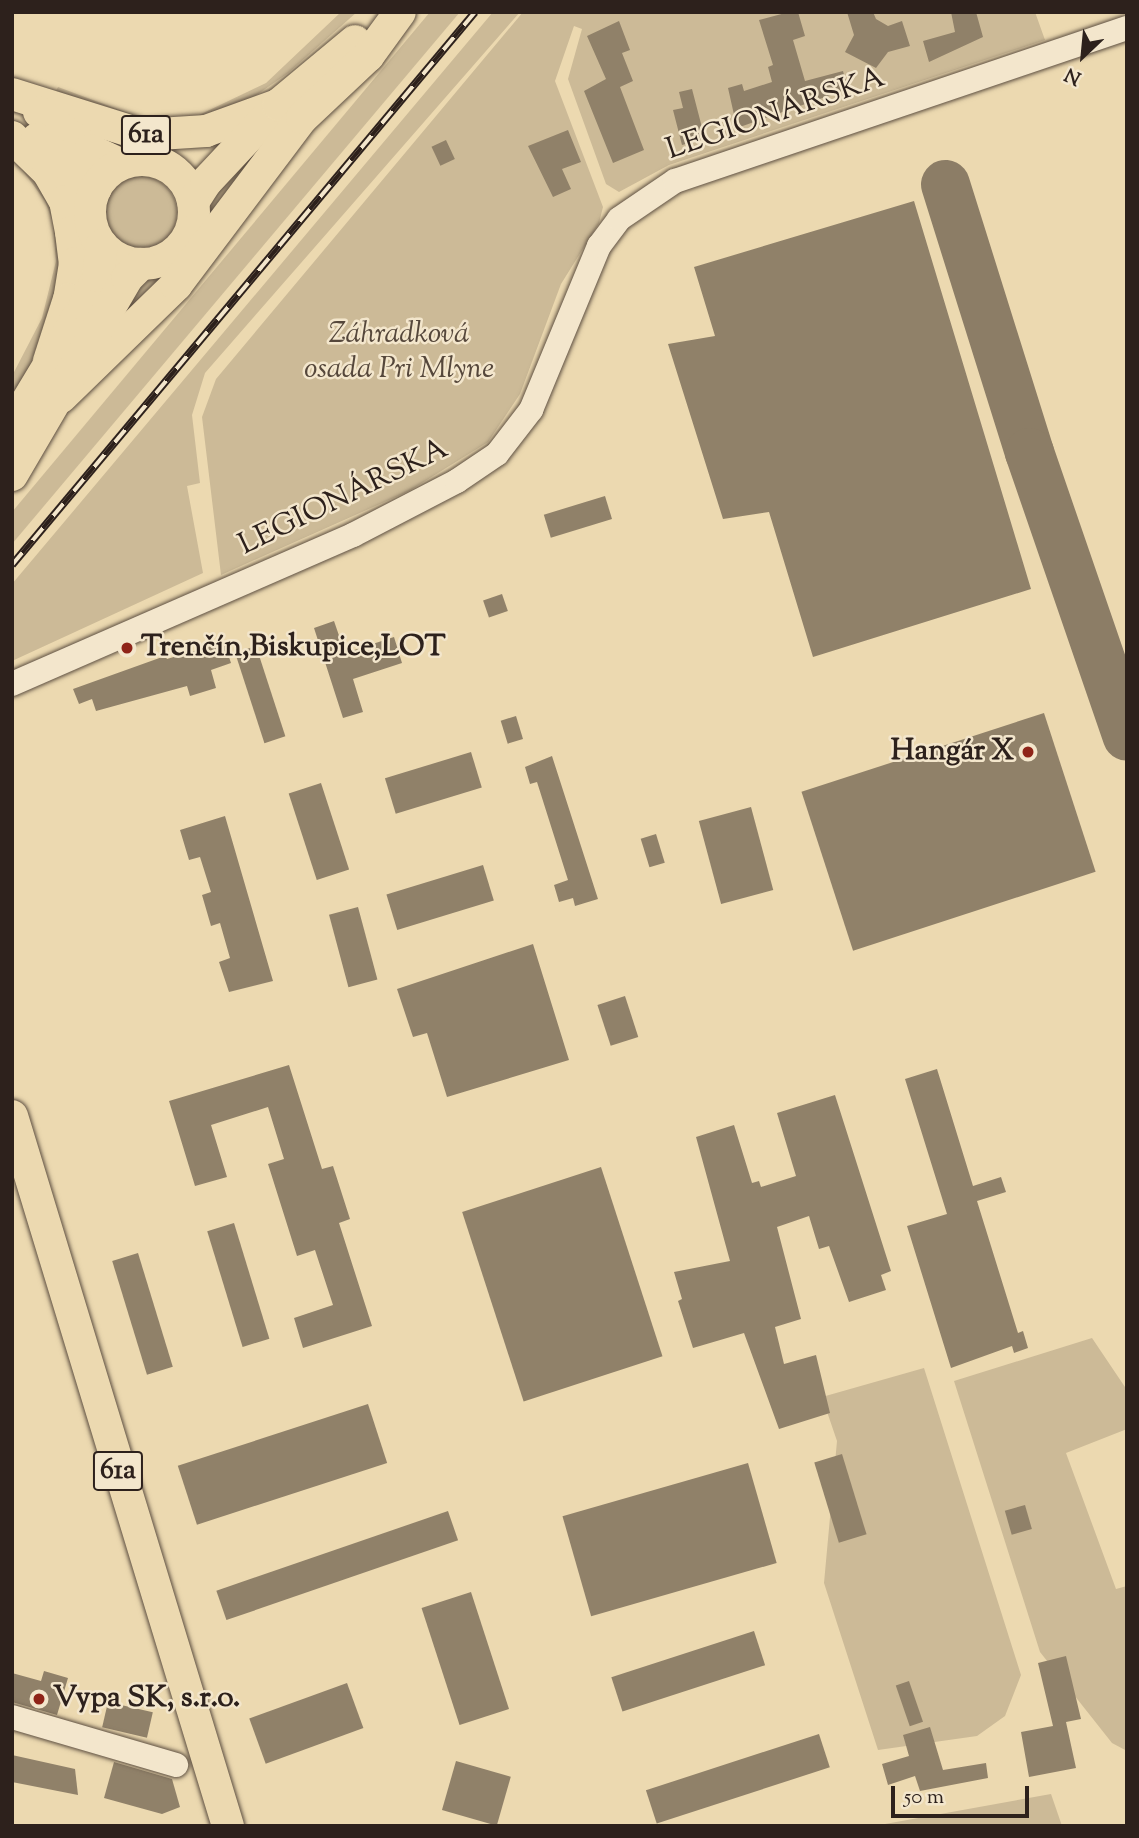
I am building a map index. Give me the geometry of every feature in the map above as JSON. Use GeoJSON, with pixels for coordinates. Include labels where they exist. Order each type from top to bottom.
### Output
{"type":"FeatureCollection","features":[{"type":"Feature","properties":{"kind":"main road"},"geometry":{"type":"LineString","coordinates":[[194,202],[206,182],[278,105],[389,12]]}},
{"type":"Feature","properties":{"kind":"main road"},"geometry":{"type":"LineString","coordinates":[[61,397],[176,285],[302,118],[368,56],[400,12]]}},
{"type":"Feature","properties":{"kind":"main road","name":"61a"},"geometry":{"type":"LineString","coordinates":[[13,104],[143,135],[206,131],[278,105]]}},
{"type":"Feature","properties":{"kind":"main road","name":"61a"},"geometry":{"type":"LineString","coordinates":[[13,104],[90,150],[120,164]]}},
{"type":"Feature","properties":{"kind":"main road","name":"61a"},"geometry":{"type":"LineString","coordinates":[[13,104],[49,148],[95,189]]}},
{"type":"Feature","properties":{"kind":"main road"},"geometry":{"type":"LineString","coordinates":[[169,167],[188,161],[278,105]]}},
{"type":"Feature","properties":{"kind":"main road"},"geometry":{"type":"LineString","coordinates":[[12,138],[48,172],[65,201],[71,232],[75,263],[69,299],[49,361]]}},
{"type":"Feature","properties":{"kind":"main road"},"geometry":{"type":"LineString","coordinates":[[145,160],[169,167],[185,182],[194,202],[193,225],[182,246],[164,259],[141,264],[120,259],[102,245],[90,218],[95,189],[120,164],[145,160]]}},
{"type":"Feature","properties":{"kind":"main road"},"geometry":{"type":"LineString","coordinates":[[12,426],[85,305],[98,276],[102,245]]}},
{"type":"Feature","properties":{"kind":"main road"},"geometry":{"type":"LineString","coordinates":[[12,475],[61,397],[127,278],[141,264]]}},
{"type":"Feature","properties":{"kind":"main road","name":"61a"},"geometry":{"type":"LineString","coordinates":[[12,1116],[228,1826]]}},
{"type":"Feature","properties":{"kind":"street","name":"LEGIONÁRSKA"},"geometry":{"type":"LineString","coordinates":[[12,684],[353,535],[457,481],[497,454],[531,410],[599,246],[619,219],[674,181],[1127,28]]}},
{"type":"Feature","properties":{"kind":"street"},"geometry":{"type":"LineString","coordinates":[[12,1717],[176,1765]]}},
{"type":"Feature","properties":{"kind":"green space"},"geometry":{"type":"Polygon","coordinates":[[[341,12],[357,12],[288,73],[232,112],[159,128],[54,95],[58,87],[136,116],[159,120],[199,115],[266,83],[341,12]]]}},
{"type":"Feature","properties":{"kind":"green space"},"geometry":{"type":"Polygon","coordinates":[[[430,12],[460,12],[12,544],[12,512],[430,12]]]}},
{"type":"Feature","properties":{"kind":"green space"},"geometry":{"type":"Polygon","coordinates":[[[493,12],[520,12],[205,373],[192,415],[200,483],[187,486],[203,573],[12,661],[12,584],[493,12]]]}},
{"type":"Feature","properties":{"kind":"green space","name":"Záhradková osada Pri Mlyne"},"geometry":{"type":"Polygon","coordinates":[[[523,12],[1035,12],[1045,40],[669,165],[619,192],[606,184],[568,79],[582,29],[574,26],[555,81],[603,207],[599,223],[561,284],[520,394],[488,442],[409,491],[221,575],[202,417],[216,379],[523,12]]]}},
{"type":"Feature","properties":{"kind":"green space"},"geometry":{"type":"Polygon","coordinates":[[[292,117],[205,239],[102,341],[148,274],[171,267],[204,225],[205,206],[216,183],[292,117]]]}},
{"type":"Feature","properties":{"kind":"green space"},"geometry":{"type":"Polygon","coordinates":[[[15,160],[50,192],[65,247],[43,345],[12,399],[12,376],[42,318],[56,261],[53,222],[45,201],[15,160]]]}},
{"type":"Feature","properties":{"kind":"green space"},"geometry":{"type":"Polygon","coordinates":[[[140,176],[161,182],[171,192],[177,213],[171,234],[161,244],[140,250],[119,244],[109,234],[103,213],[109,192],[119,182],[140,176]]]}},
{"type":"Feature","properties":{"kind":"green space"},"geometry":{"type":"Polygon","coordinates":[[[1092,1338],[1127,1390],[1127,1429],[1066,1453],[1116,1589],[1127,1586],[1127,1751],[1112,1743],[1040,1652],[954,1381],[1092,1338]]]}},
{"type":"Feature","properties":{"kind":"green space"},"geometry":{"type":"Polygon","coordinates":[[[924,1368],[1021,1675],[1005,1716],[977,1736],[878,1750],[824,1583],[837,1441],[822,1397],[924,1368]]]}},
{"type":"Feature","properties":{"kind":"green space"},"geometry":{"type":"Polygon","coordinates":[[[1051,1794],[1062,1826],[874,1826],[1051,1794]]]}},
{"type":"Feature","properties":{"kind":"building"},"geometry":{"type":"Polygon","coordinates":[[[798,12],[805,36],[793,40],[805,81],[843,71],[848,89],[737,128],[728,88],[742,84],[744,91],[772,82],[768,67],[773,65],[759,20],[798,12]]]}},
{"type":"Feature","properties":{"kind":"building"},"geometry":{"type":"Polygon","coordinates":[[[847,12],[873,12],[876,19],[888,26],[902,21],[910,46],[888,52],[876,68],[845,52],[854,35],[847,12]]]}},
{"type":"Feature","properties":{"kind":"building"},"geometry":{"type":"Polygon","coordinates":[[[951,12],[976,12],[983,37],[929,62],[923,41],[955,32],[951,12]]]}},
{"type":"Feature","properties":{"kind":"building"},"geometry":{"type":"Polygon","coordinates":[[[619,21],[630,50],[622,53],[633,81],[620,87],[644,150],[613,163],[584,91],[606,79],[587,36],[619,21]]]}},
{"type":"Feature","properties":{"kind":"building"},"geometry":{"type":"Polygon","coordinates":[[[692,89],[705,139],[682,145],[673,110],[683,108],[679,92],[692,89]]]}},
{"type":"Feature","properties":{"kind":"building"},"geometry":{"type":"Polygon","coordinates":[[[568,130],[581,162],[562,169],[571,189],[553,197],[528,146],[568,130]]]}},
{"type":"Feature","properties":{"kind":"building"},"geometry":{"type":"Polygon","coordinates":[[[446,140],[455,159],[440,166],[431,147],[446,140]]]}},
{"type":"Feature","properties":{"kind":"building"},"geometry":{"type":"Polygon","coordinates":[[[914,201],[1031,589],[813,657],[769,512],[723,519],[668,344],[715,336],[694,267],[914,201]]]}},
{"type":"Feature","properties":{"kind":"building"},"geometry":{"type":"Polygon","coordinates":[[[605,496],[612,519],[551,538],[544,515],[605,496]]]}},
{"type":"Feature","properties":{"kind":"building"},"geometry":{"type":"Polygon","coordinates":[[[502,594],[508,611],[489,618],[483,601],[502,594]]]}},
{"type":"Feature","properties":{"kind":"building"},"geometry":{"type":"Polygon","coordinates":[[[334,621],[345,653],[394,637],[402,663],[353,679],[363,712],[343,718],[314,628],[334,621]]]}},
{"type":"Feature","properties":{"kind":"building"},"geometry":{"type":"Polygon","coordinates":[[[224,642],[231,663],[211,670],[216,688],[190,696],[187,686],[96,711],[92,699],[79,704],[73,689],[165,656],[167,659],[224,642]]]}},
{"type":"Feature","properties":{"kind":"building"},"geometry":{"type":"Polygon","coordinates":[[[256,646],[285,736],[264,743],[235,653],[256,646]]]}},
{"type":"Feature","properties":{"kind":"building"},"geometry":{"type":"Polygon","coordinates":[[[1044,713],[1096,872],[853,951],[801,792],[1044,713]]]}},
{"type":"Feature","properties":{"kind":"building"},"geometry":{"type":"Polygon","coordinates":[[[516,716],[523,739],[508,744],[501,721],[516,716]]]}},
{"type":"Feature","properties":{"kind":"building"},"geometry":{"type":"Polygon","coordinates":[[[471,752],[482,787],[396,814],[385,778],[471,752]]]}},
{"type":"Feature","properties":{"kind":"building"},"geometry":{"type":"Polygon","coordinates":[[[552,756],[598,899],[575,906],[573,898],[559,902],[554,885],[568,880],[537,782],[530,784],[525,767],[552,756]]]}},
{"type":"Feature","properties":{"kind":"building"},"geometry":{"type":"Polygon","coordinates":[[[321,783],[349,870],[317,880],[289,794],[321,783]]]}},
{"type":"Feature","properties":{"kind":"building"},"geometry":{"type":"Polygon","coordinates":[[[751,807],[773,890],[721,904],[699,821],[751,807]]]}},
{"type":"Feature","properties":{"kind":"building"},"geometry":{"type":"Polygon","coordinates":[[[225,816],[273,981],[229,992],[219,962],[230,958],[220,923],[211,926],[202,895],[211,892],[200,857],[189,860],[180,830],[225,816]]]}},
{"type":"Feature","properties":{"kind":"building"},"geometry":{"type":"Polygon","coordinates":[[[656,834],[665,863],[649,867],[641,839],[656,834]]]}},
{"type":"Feature","properties":{"kind":"building"},"geometry":{"type":"Polygon","coordinates":[[[483,865],[494,900],[397,930],[386,895],[483,865]]]}},
{"type":"Feature","properties":{"kind":"building"},"geometry":{"type":"Polygon","coordinates":[[[358,907],[377,979],[348,987],[329,915],[358,907]]]}},
{"type":"Feature","properties":{"kind":"building"},"geometry":{"type":"Polygon","coordinates":[[[533,944],[569,1060],[447,1097],[427,1033],[413,1037],[397,989],[533,944]]]}},
{"type":"Feature","properties":{"kind":"building"},"geometry":{"type":"Polygon","coordinates":[[[625,996],[638,1037],[611,1046],[597,1005],[625,996]]]}},
{"type":"Feature","properties":{"kind":"building"},"geometry":{"type":"Polygon","coordinates":[[[289,1065],[322,1169],[333,1166],[350,1219],[339,1223],[372,1326],[303,1348],[294,1318],[333,1305],[315,1250],[297,1256],[268,1164],[284,1159],[268,1107],[211,1125],[227,1177],[195,1186],[169,1101],[289,1065]]]}},
{"type":"Feature","properties":{"kind":"building"},"geometry":{"type":"Polygon","coordinates":[[[937,1069],[973,1186],[1001,1177],[1006,1192],[977,1201],[1018,1333],[1023,1331],[1028,1348],[1014,1353],[1012,1346],[951,1368],[907,1226],[947,1214],[905,1079],[937,1069]]]}},
{"type":"Feature","properties":{"kind":"building"},"geometry":{"type":"Polygon","coordinates":[[[835,1095],[891,1271],[881,1275],[886,1290],[849,1302],[829,1246],[819,1249],[809,1216],[777,1227],[801,1319],[775,1327],[784,1364],[816,1355],[830,1413],[779,1429],[744,1333],[693,1348],[678,1301],[682,1299],[674,1272],[730,1261],[696,1137],[734,1125],[752,1183],[759,1181],[761,1187],[796,1176],[777,1113],[835,1095]]]}},
{"type":"Feature","properties":{"kind":"building"},"geometry":{"type":"Polygon","coordinates":[[[601,1167],[662,1356],[524,1401],[462,1212],[601,1167]]]}},
{"type":"Feature","properties":{"kind":"building"},"geometry":{"type":"Polygon","coordinates":[[[234,1223],[269,1339],[243,1347],[207,1231],[234,1223]]]}},
{"type":"Feature","properties":{"kind":"building"},"geometry":{"type":"Polygon","coordinates":[[[138,1253],[173,1367],[147,1375],[112,1261],[138,1253]]]}},
{"type":"Feature","properties":{"kind":"building"},"geometry":{"type":"Polygon","coordinates":[[[368,1404],[387,1463],[197,1525],[178,1466],[368,1404]]]}},
{"type":"Feature","properties":{"kind":"building"},"geometry":{"type":"Polygon","coordinates":[[[842,1454],[867,1534],[839,1543],[814,1462],[842,1454]]]}},
{"type":"Feature","properties":{"kind":"building"},"geometry":{"type":"Polygon","coordinates":[[[748,1463],[777,1563],[591,1616],[562,1516],[748,1463]]]}},
{"type":"Feature","properties":{"kind":"building"},"geometry":{"type":"Polygon","coordinates":[[[1025,1505],[1032,1529],[1012,1535],[1005,1511],[1025,1505]]]}},
{"type":"Feature","properties":{"kind":"building"},"geometry":{"type":"Polygon","coordinates":[[[448,1511],[458,1540],[226,1620],[216,1591],[448,1511]]]}},
{"type":"Feature","properties":{"kind":"building"},"geometry":{"type":"Polygon","coordinates":[[[471,1592],[509,1709],[460,1725],[422,1608],[471,1592]]]}},
{"type":"Feature","properties":{"kind":"building"},"geometry":{"type":"Polygon","coordinates":[[[754,1631],[765,1665],[622,1712],[611,1677],[754,1631]]]}},
{"type":"Feature","properties":{"kind":"building"},"geometry":{"type":"Polygon","coordinates":[[[1066,1656],[1081,1719],[1066,1722],[1076,1768],[1029,1777],[1021,1732],[1053,1726],[1038,1663],[1066,1656]]]}},
{"type":"Feature","properties":{"kind":"building"},"geometry":{"type":"Polygon","coordinates":[[[44,1671],[68,1678],[57,1715],[12,1702],[12,1673],[41,1681],[44,1671]]]}},
{"type":"Feature","properties":{"kind":"building"},"geometry":{"type":"Polygon","coordinates":[[[909,1681],[923,1722],[910,1726],[896,1686],[909,1681]]]}},
{"type":"Feature","properties":{"kind":"building"},"geometry":{"type":"Polygon","coordinates":[[[347,1683],[363,1728],[266,1764],[249,1719],[347,1683]]]}},
{"type":"Feature","properties":{"kind":"building"},"geometry":{"type":"Polygon","coordinates":[[[108,1702],[153,1712],[147,1738],[102,1727],[108,1702]]]}},
{"type":"Feature","properties":{"kind":"building"},"geometry":{"type":"Polygon","coordinates":[[[930,1727],[943,1770],[986,1763],[988,1778],[920,1791],[915,1776],[888,1785],[882,1764],[909,1756],[903,1735],[930,1727]]]}},
{"type":"Feature","properties":{"kind":"building"},"geometry":{"type":"Polygon","coordinates":[[[819,1734],[830,1767],[657,1824],[646,1790],[819,1734]]]}},
{"type":"Feature","properties":{"kind":"building"},"geometry":{"type":"Polygon","coordinates":[[[12,1755],[75,1769],[78,1795],[12,1782],[12,1755]]]}},
{"type":"Feature","properties":{"kind":"building"},"geometry":{"type":"Polygon","coordinates":[[[456,1761],[511,1777],[497,1826],[442,1810],[456,1761]]]}},
{"type":"Feature","properties":{"kind":"building"},"geometry":{"type":"Polygon","coordinates":[[[114,1762],[172,1779],[180,1807],[162,1814],[104,1798],[114,1762]]]}},
{"type":"Feature","properties":{"kind":"taxiway"},"geometry":{"type":"LineString","coordinates":[[945,184],[1029,452],[1127,736]]}},
{"type":"Feature","properties":{"kind":"railway"},"geometry":{"type":"LineString","coordinates":[[12,565],[475,12]]}},
{"type":"Feature","properties":{"kind":"place","name":"Trenčín,Biskupice,LOT"},"geometry":{"type":"Point","coordinates":[127,648]}},
{"type":"Feature","properties":{"kind":"place","name":"Hangár X"},"geometry":{"type":"Point","coordinates":[1028,752]}},
{"type":"Feature","properties":{"kind":"place","name":"Vypa SK, s.r.o."},"geometry":{"type":"Point","coordinates":[39,1699]}}]}
